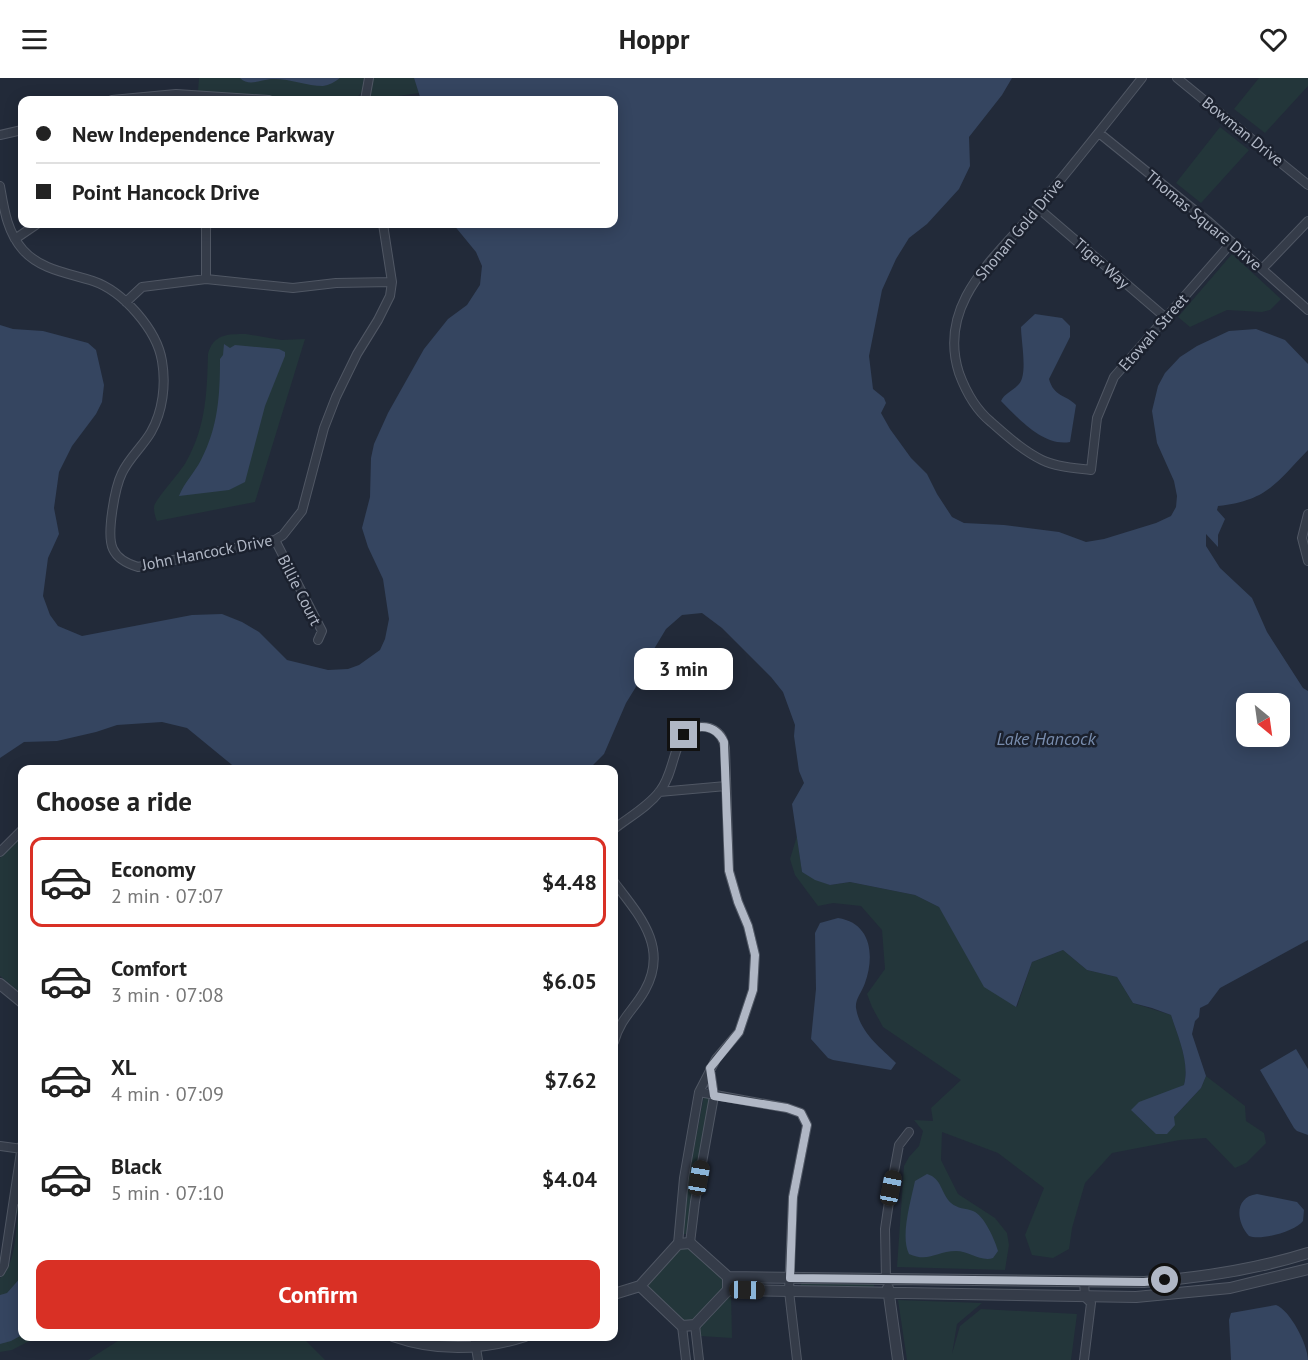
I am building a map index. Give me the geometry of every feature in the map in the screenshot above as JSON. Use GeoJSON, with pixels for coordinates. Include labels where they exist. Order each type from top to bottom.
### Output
{"type":"FeatureCollection","features":[{"type":"Feature","properties":{"kind":"street"},"geometry":{"type":"LineString","coordinates":[[365,96],[369,78]]}},
{"type":"Feature","properties":{"kind":"street","name":"Shonan Gold Drive"},"geometry":{"type":"LineString","coordinates":[[1091,470],[1071,468],[1042,460],[1015,443],[984,416],[965,391],[956,362],[954,329],[965,296],[984,268],[1038,208],[1142,78]]}},
{"type":"Feature","properties":{"kind":"street","name":"Bowman Drive"},"geometry":{"type":"LineString","coordinates":[[1177,78],[1308,184]]}},
{"type":"Feature","properties":{"kind":"street"},"geometry":{"type":"LineString","coordinates":[[155,96],[176,94],[191,96]]}},
{"type":"Feature","properties":{"kind":"street"},"geometry":{"type":"LineString","coordinates":[[0,135],[18,131]]}},
{"type":"Feature","properties":{"kind":"street","name":"Thomas Square Drive"},"geometry":{"type":"LineString","coordinates":[[1099,133],[1232,242],[1308,310]]}},
{"type":"Feature","properties":{"kind":"street","name":"John Hancock Drive"},"geometry":{"type":"LineString","coordinates":[[0,186],[9,228],[23,250],[40,263],[70,276],[93,281],[110,288],[144,322],[157,344],[162,360],[164,387],[160,410],[151,432],[122,472],[116,491],[110,538],[113,549],[129,564],[138,567],[275,540],[283,535],[302,511],[324,428],[336,397],[390,296],[392,282],[384,228]]}},
{"type":"Feature","properties":{"kind":"street","name":"Tiger Way"},"geometry":{"type":"LineString","coordinates":[[1038,208],[1166,318]]}},
{"type":"Feature","properties":{"kind":"street"},"geometry":{"type":"LineString","coordinates":[[1262,269],[1308,221]]}},
{"type":"Feature","properties":{"kind":"street"},"geometry":{"type":"LineString","coordinates":[[15,239],[31,228]]}},
{"type":"Feature","properties":{"kind":"street"},"geometry":{"type":"LineString","coordinates":[[206,228],[206,279]]}},
{"type":"Feature","properties":{"kind":"street","name":"Etowah Street"},"geometry":{"type":"LineString","coordinates":[[1091,470],[1097,418],[1114,377],[1232,242]]}},
{"type":"Feature","properties":{"kind":"street"},"geometry":{"type":"LineString","coordinates":[[126,302],[142,287],[206,279],[293,288],[362,281],[392,282]]}},
{"type":"Feature","properties":{"kind":"street"},"geometry":{"type":"LineString","coordinates":[[1308,514],[1302,538],[1308,561]]}},
{"type":"Feature","properties":{"kind":"street","name":"Billie Court"},"geometry":{"type":"LineString","coordinates":[[275,540],[322,631],[318,640]]}},
{"type":"Feature","properties":{"kind":"street"},"geometry":{"type":"LineString","coordinates":[[618,827],[659,792],[669,776],[684,735],[691,729],[703,726],[714,730],[721,736],[724,742],[729,871],[748,926],[755,955],[753,990],[739,1032],[710,1068],[699,1092],[684,1178],[678,1244],[640,1286],[618,1293]]}},
{"type":"Feature","properties":{"kind":"street"},"geometry":{"type":"LineString","coordinates":[[659,792],[726,786]]}},
{"type":"Feature","properties":{"kind":"street"},"geometry":{"type":"LineString","coordinates":[[0,852],[18,834]]}},
{"type":"Feature","properties":{"kind":"street"},"geometry":{"type":"LineString","coordinates":[[618,887],[642,918],[653,944],[652,974],[645,991],[621,1023],[618,1031]]}},
{"type":"Feature","properties":{"kind":"street"},"geometry":{"type":"LineString","coordinates":[[0,984],[18,999]]}},
{"type":"Feature","properties":{"kind":"street"},"geometry":{"type":"LineString","coordinates":[[690,1243],[714,1096],[710,1068]]}},
{"type":"Feature","properties":{"kind":"street"},"geometry":{"type":"LineString","coordinates":[[699,1092],[787,1108],[801,1113],[807,1125],[793,1197],[789,1291],[797,1360]]}},
{"type":"Feature","properties":{"kind":"street"},"geometry":{"type":"LineString","coordinates":[[898,1360],[886,1279],[885,1229],[899,1145],[909,1132]]}},
{"type":"Feature","properties":{"kind":"street"},"geometry":{"type":"LineString","coordinates":[[0,1146],[18,1147]]}},
{"type":"Feature","properties":{"kind":"street"},"geometry":{"type":"LineString","coordinates":[[0,1272],[4,1265],[18,1200]]}},
{"type":"Feature","properties":{"kind":"street"},"geometry":{"type":"LineString","coordinates":[[678,1244],[690,1243],[728,1277],[790,1278],[1144,1282],[1187,1279],[1240,1271],[1308,1253]]}},
{"type":"Feature","properties":{"kind":"street"},"geometry":{"type":"LineString","coordinates":[[728,1290],[1136,1297],[1230,1288],[1308,1269]]}},
{"type":"Feature","properties":{"kind":"street"},"geometry":{"type":"LineString","coordinates":[[682,1326],[695,1325],[728,1290],[728,1277]]}},
{"type":"Feature","properties":{"kind":"street"},"geometry":{"type":"LineString","coordinates":[[1084,1281],[1085,1297],[1091,1303],[1084,1360]]}},
{"type":"Feature","properties":{"kind":"street"},"geometry":{"type":"LineString","coordinates":[[640,1286],[682,1326],[686,1360]]}},
{"type":"Feature","properties":{"kind":"street"},"geometry":{"type":"LineString","coordinates":[[695,1325],[699,1360]]}},
{"type":"Feature","properties":{"kind":"street"},"geometry":{"type":"LineString","coordinates":[[412,1341],[430,1346],[474,1342],[478,1360]]}},
{"type":"Feature","properties":{"kind":"green space"},"geometry":{"type":"Polygon","coordinates":[[[199,78],[364,78],[362,92],[358,96],[264,96],[198,91],[199,78]]]}},
{"type":"Feature","properties":{"kind":"green space"},"geometry":{"type":"Polygon","coordinates":[[[373,78],[414,78],[419,93],[398,96],[371,96],[373,78]]]}},
{"type":"Feature","properties":{"kind":"green space"},"geometry":{"type":"Polygon","coordinates":[[[1259,78],[1308,78],[1308,86],[1265,133],[1234,109],[1259,78]]]}},
{"type":"Feature","properties":{"kind":"green space"},"geometry":{"type":"Polygon","coordinates":[[[1220,127],[1249,150],[1201,203],[1176,183],[1220,127]]]}},
{"type":"Feature","properties":{"kind":"green space"},"geometry":{"type":"Polygon","coordinates":[[[1232,254],[1281,299],[1270,310],[1262,312],[1227,310],[1190,327],[1178,317],[1232,254]]]}},
{"type":"Feature","properties":{"kind":"green space"},"geometry":{"type":"Polygon","coordinates":[[[246,334],[281,340],[305,339],[255,502],[157,521],[154,511],[155,503],[179,473],[198,436],[204,409],[210,347],[222,336],[246,334]]]}},
{"type":"Feature","properties":{"kind":"green space"},"geometry":{"type":"Polygon","coordinates":[[[797,836],[802,872],[830,885],[850,882],[915,895],[939,907],[1017,1007],[1032,962],[1063,950],[1087,970],[1117,977],[1133,1003],[1171,1015],[1185,1067],[1184,1085],[1132,1110],[1142,1121],[1174,1117],[1201,1088],[1206,1076],[1245,1106],[1246,1121],[1264,1133],[1266,1143],[1246,1163],[1235,1168],[1206,1138],[1180,1140],[1112,1153],[1085,1183],[1072,1228],[1069,1249],[1053,1258],[1032,1255],[1025,1235],[1044,1188],[998,1153],[942,1132],[941,1160],[958,1194],[995,1218],[1007,1233],[1009,1245],[1005,1270],[897,1267],[904,1166],[919,1146],[923,1131],[914,1120],[933,1121],[931,1108],[961,1080],[883,1027],[867,994],[885,969],[882,930],[861,906],[833,903],[818,906],[795,875],[790,859],[797,836]]]}},
{"type":"Feature","properties":{"kind":"green space"},"geometry":{"type":"Polygon","coordinates":[[[18,838],[18,991],[0,976],[0,858],[18,838]]]}},
{"type":"Feature","properties":{"kind":"green space"},"geometry":{"type":"Polygon","coordinates":[[[704,1096],[710,1098],[687,1234],[681,1234],[681,1216],[704,1096]]]}},
{"type":"Feature","properties":{"kind":"green space"},"geometry":{"type":"Polygon","coordinates":[[[18,1216],[18,1341],[29,1341],[12,1350],[0,1352],[0,1278],[9,1265],[18,1216]]]}},
{"type":"Feature","properties":{"kind":"green space"},"geometry":{"type":"Polygon","coordinates":[[[688,1247],[723,1278],[725,1286],[694,1321],[684,1323],[648,1287],[649,1282],[679,1249],[688,1247]]]}},
{"type":"Feature","properties":{"kind":"green space"},"geometry":{"type":"Polygon","coordinates":[[[801,1282],[874,1283],[874,1287],[801,1287],[801,1282]]]}},
{"type":"Feature","properties":{"kind":"green space"},"geometry":{"type":"Polygon","coordinates":[[[731,1293],[732,1338],[700,1336],[700,1324],[707,1321],[731,1293]]]}},
{"type":"Feature","properties":{"kind":"green space"},"geometry":{"type":"Polygon","coordinates":[[[898,1300],[982,1303],[957,1324],[952,1354],[960,1326],[981,1309],[1077,1314],[1071,1360],[907,1360],[898,1300]]]}},
{"type":"Feature","properties":{"kind":"green space"},"geometry":{"type":"Polygon","coordinates":[[[118,1341],[306,1341],[325,1360],[88,1360],[118,1341]]]}},
{"type":"Feature","properties":{"kind":"water"},"geometry":{"type":"Polygon","coordinates":[[[240,78],[340,78],[323,86],[278,79],[251,83],[240,78]]]}},
{"type":"Feature","properties":{"kind":"water","name":"Lake Hancock"},"geometry":{"type":"Polygon","coordinates":[[[414,78],[1012,78],[1002,95],[969,137],[970,166],[959,189],[927,224],[909,238],[896,259],[882,290],[869,356],[873,389],[884,398],[886,403],[881,413],[911,458],[927,474],[952,517],[964,523],[1059,532],[1086,542],[1104,539],[1156,523],[1171,516],[1176,507],[1177,496],[1174,481],[1157,443],[1152,411],[1158,386],[1165,373],[1180,357],[1229,331],[1256,329],[1285,340],[1308,364],[1308,450],[1270,488],[1249,499],[1218,506],[1217,510],[1225,519],[1218,535],[1218,547],[1206,534],[1206,546],[1220,568],[1252,598],[1267,632],[1303,688],[1308,691],[1308,940],[1220,988],[1208,1004],[1200,1008],[1192,1034],[1206,1076],[1201,1088],[1174,1117],[1175,1125],[1167,1134],[1156,1134],[1131,1110],[1139,1102],[1184,1085],[1184,1059],[1171,1015],[1133,1003],[1117,977],[1087,970],[1063,950],[1032,962],[1016,1007],[984,987],[939,907],[915,895],[850,882],[830,885],[802,872],[792,804],[804,783],[799,771],[794,736],[795,725],[783,692],[722,628],[702,613],[682,615],[666,629],[651,654],[647,669],[626,703],[604,754],[593,765],[232,765],[187,728],[162,722],[117,725],[57,741],[24,742],[0,758],[0,325],[13,329],[43,331],[88,343],[96,350],[104,385],[102,402],[96,414],[72,446],[59,472],[54,508],[59,534],[48,558],[43,596],[50,615],[58,626],[82,636],[192,615],[222,614],[259,632],[287,660],[328,670],[348,669],[359,665],[380,650],[389,619],[383,579],[362,528],[370,497],[371,458],[374,444],[388,413],[424,349],[448,319],[467,305],[480,285],[482,266],[476,252],[456,228],[618,228],[618,96],[420,96],[414,78]]]}},
{"type":"Feature","properties":{"kind":"water"},"geometry":{"type":"Polygon","coordinates":[[[1035,314],[1062,318],[1070,326],[1070,337],[1049,379],[1057,392],[1076,405],[1070,442],[1050,440],[1041,436],[1023,423],[1001,401],[1022,379],[1024,365],[1021,327],[1035,314]]]}},
{"type":"Feature","properties":{"kind":"water"},"geometry":{"type":"Polygon","coordinates":[[[224,344],[230,348],[235,345],[279,349],[285,352],[285,356],[265,406],[245,482],[229,490],[179,496],[201,460],[211,436],[217,411],[220,359],[223,355],[224,344]]]}},
{"type":"Feature","properties":{"kind":"water"},"geometry":{"type":"Polygon","coordinates":[[[838,918],[858,926],[868,942],[870,962],[856,1008],[866,1032],[896,1063],[891,1070],[833,1060],[828,1058],[811,1039],[816,989],[815,933],[820,923],[838,918]]]}},
{"type":"Feature","properties":{"kind":"water"},"geometry":{"type":"Polygon","coordinates":[[[1296,1049],[1308,1069],[1308,1135],[1294,1128],[1260,1070],[1296,1049]]]}},
{"type":"Feature","properties":{"kind":"water"},"geometry":{"type":"Polygon","coordinates":[[[927,1174],[936,1179],[951,1203],[973,1211],[981,1217],[998,1251],[993,1258],[984,1259],[956,1251],[927,1257],[909,1254],[906,1228],[911,1198],[915,1181],[927,1174]]]}},
{"type":"Feature","properties":{"kind":"water"},"geometry":{"type":"Polygon","coordinates":[[[1257,1194],[1297,1202],[1304,1210],[1303,1221],[1278,1234],[1262,1237],[1249,1236],[1240,1217],[1241,1205],[1244,1200],[1257,1194]]]}},
{"type":"Feature","properties":{"kind":"water"},"geometry":{"type":"Polygon","coordinates":[[[18,1281],[18,1337],[0,1344],[0,1295],[7,1293],[18,1281]]]}},
{"type":"Feature","properties":{"kind":"water"},"geometry":{"type":"Polygon","coordinates":[[[1276,1305],[1287,1314],[1297,1329],[1305,1346],[1308,1360],[1231,1360],[1229,1320],[1231,1313],[1276,1305]]]}},
{"type":"Feature","properties":{"kind":"route"},"geometry":{"type":"LineString","coordinates":[[684,735],[691,729],[703,726],[714,730],[724,742],[729,871],[748,926],[755,955],[753,990],[739,1032],[710,1068],[714,1096],[787,1108],[801,1113],[807,1125],[793,1197],[790,1278],[1144,1282],[1165,1280]]}}]}
